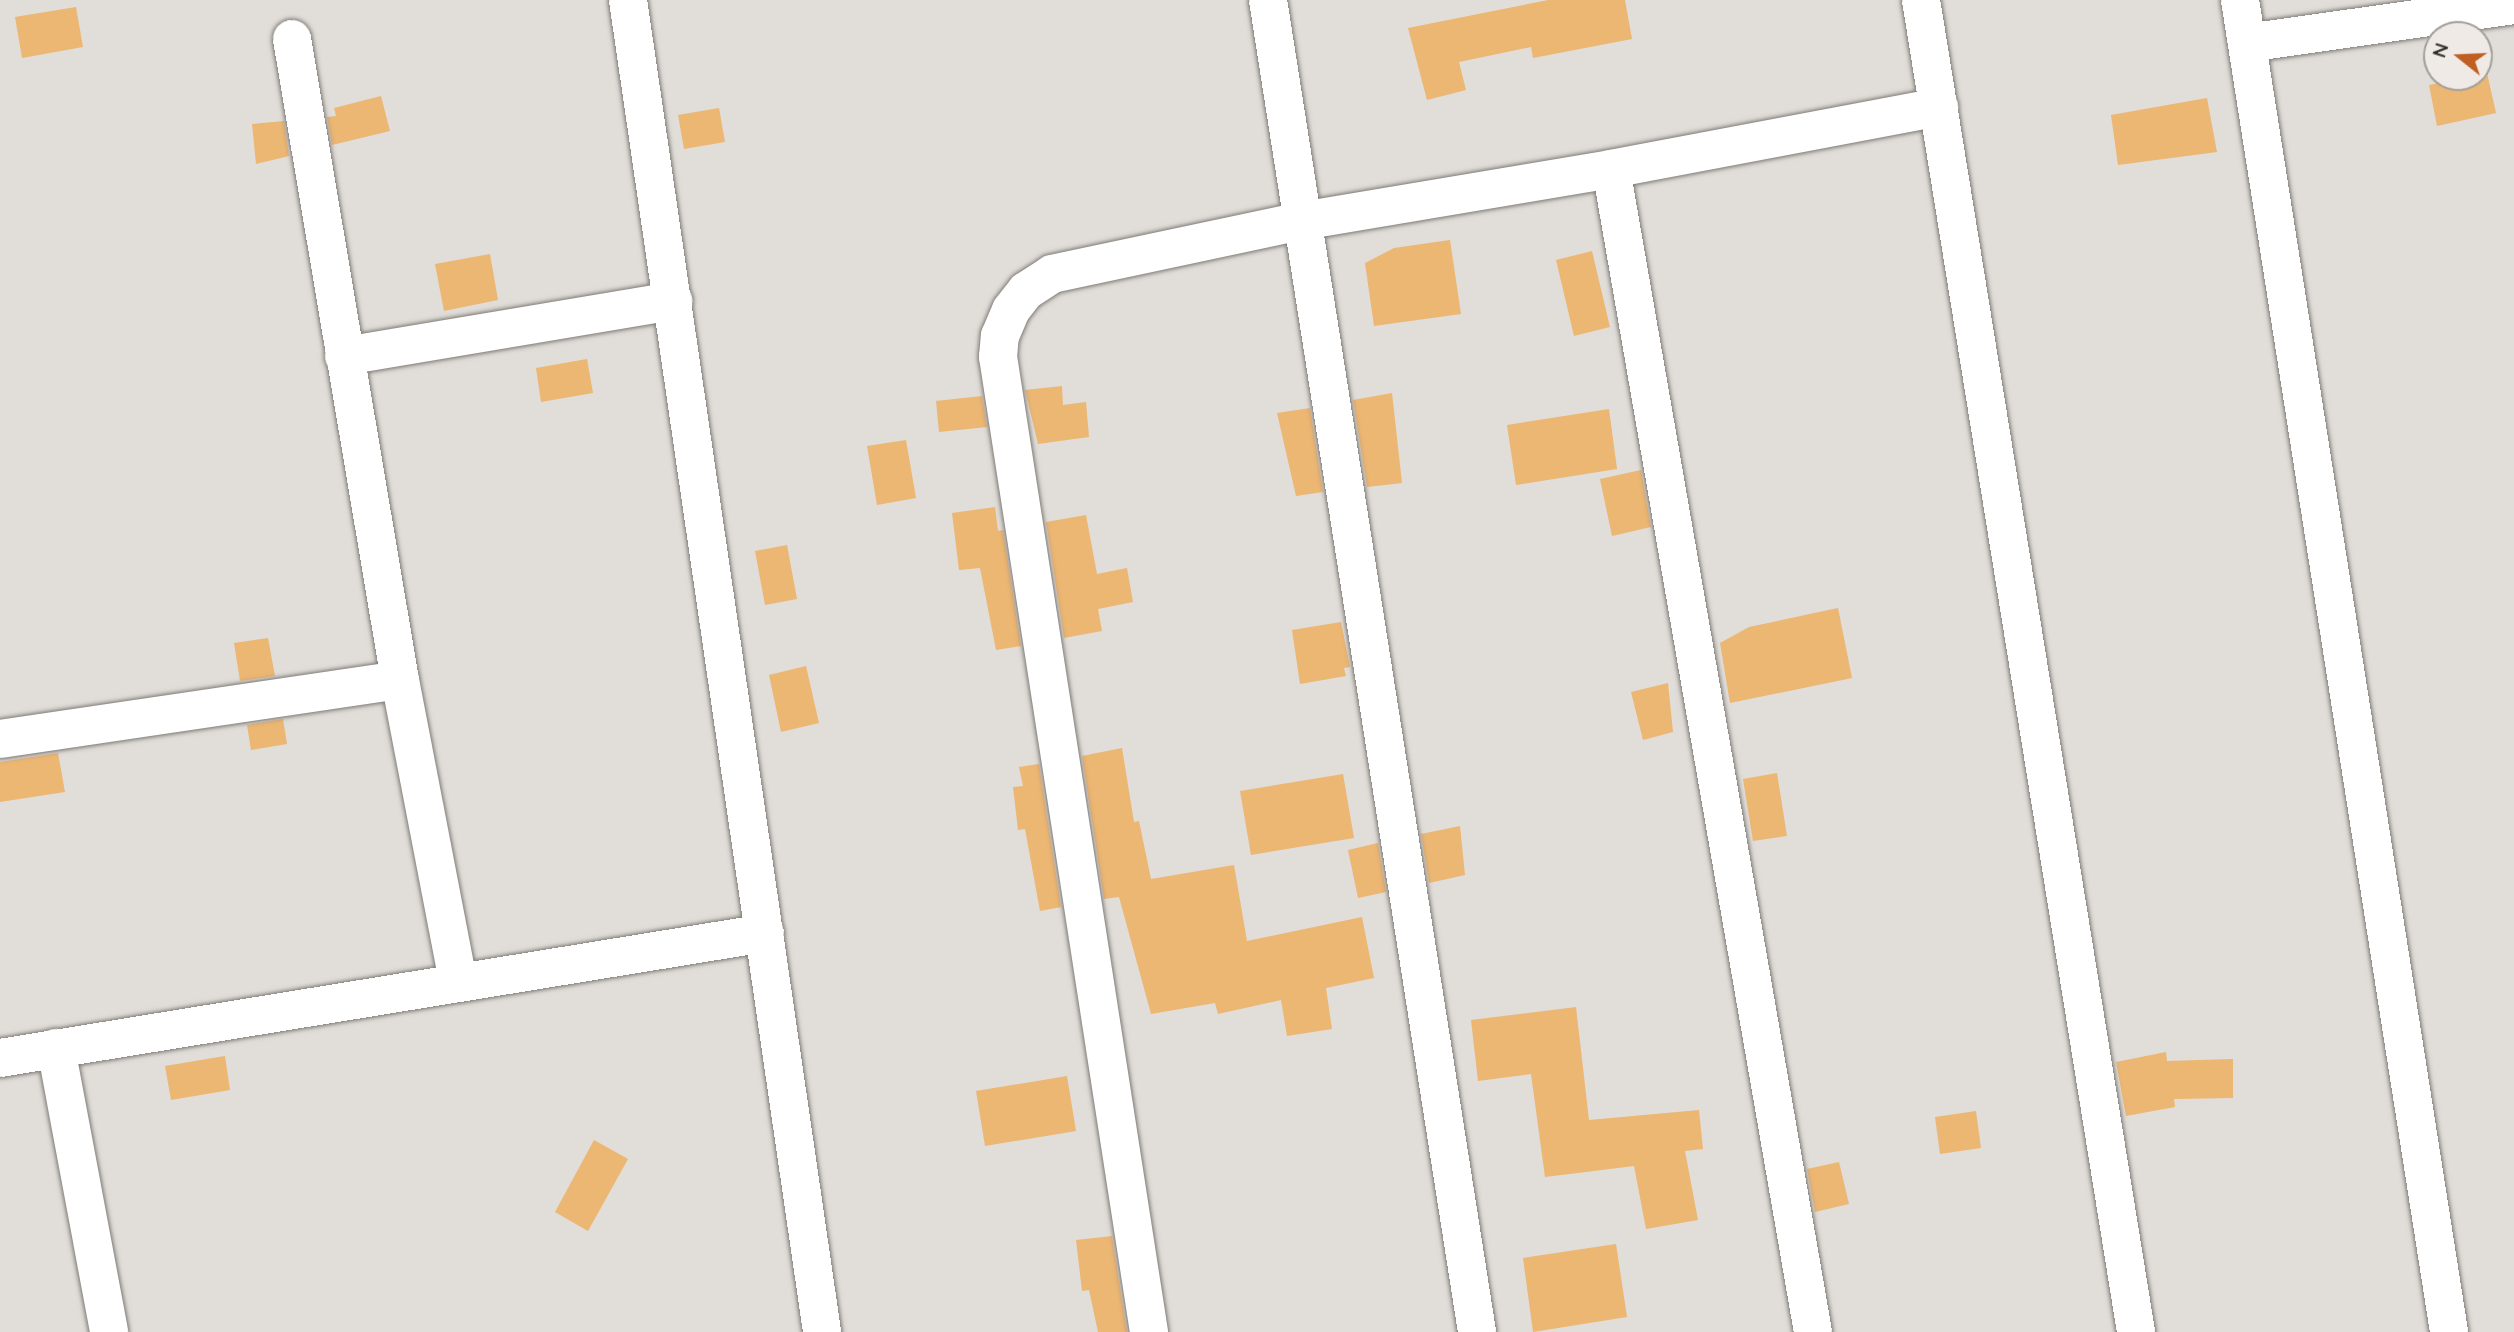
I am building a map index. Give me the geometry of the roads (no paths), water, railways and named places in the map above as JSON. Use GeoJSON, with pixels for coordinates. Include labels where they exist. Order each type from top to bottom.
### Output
{"type":"FeatureCollection","features":[{"type":"Feature","properties":{"kind":"street"},"geometry":{"type":"LineString","coordinates":[[628,0],[822,1332]]}},
{"type":"Feature","properties":{"kind":"street"},"geometry":{"type":"LineString","coordinates":[[1268,0],[1477,1332]]}},
{"type":"Feature","properties":{"kind":"street"},"geometry":{"type":"LineString","coordinates":[[1921,0],[2136,1332]]}},
{"type":"Feature","properties":{"kind":"street"},"geometry":{"type":"LineString","coordinates":[[2240,0],[2449,1332]]}},
{"type":"Feature","properties":{"kind":"street"},"geometry":{"type":"LineString","coordinates":[[2247,43],[2514,5]]}},
{"type":"Feature","properties":{"kind":"street"},"geometry":{"type":"LineString","coordinates":[[292,39],[400,680],[458,982]]}},
{"type":"Feature","properties":{"kind":"street"},"geometry":{"type":"LineString","coordinates":[[1149,1332],[998,357],[1000,336],[1011,310],[1026,291],[1052,274],[1301,221],[1611,169],[1939,107]]}},
{"type":"Feature","properties":{"kind":"street"},"geometry":{"type":"LineString","coordinates":[[1611,169],[1813,1332]]}},
{"type":"Feature","properties":{"kind":"street"},"geometry":{"type":"LineString","coordinates":[[344,356],[673,301]]}},
{"type":"Feature","properties":{"kind":"street"},"geometry":{"type":"LineString","coordinates":[[0,739],[400,680]]}},
{"type":"Feature","properties":{"kind":"street"},"geometry":{"type":"LineString","coordinates":[[0,1058],[765,933]]}},
{"type":"Feature","properties":{"kind":"street"},"geometry":{"type":"LineString","coordinates":[[56,1048],[109,1332]]}}]}
